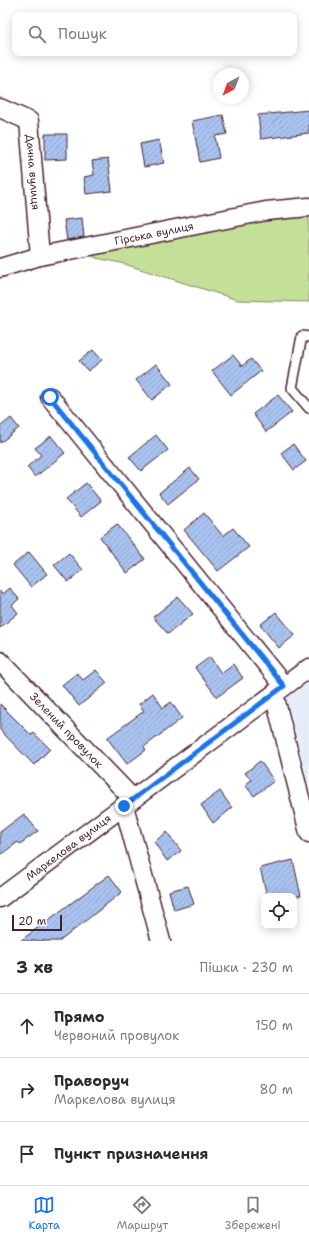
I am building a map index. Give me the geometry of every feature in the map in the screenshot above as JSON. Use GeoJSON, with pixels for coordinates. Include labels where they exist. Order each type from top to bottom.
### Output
{"type":"FeatureCollection","features":[{"type":"Feature","properties":{"kind":"street","name":"Дачна вулиця"},"geometry":{"type":"LineString","coordinates":[[0,108],[29,121],[40,256]]}},
{"type":"Feature","properties":{"kind":"street","name":"Гірська вулиця"},"geometry":{"type":"LineString","coordinates":[[0,268],[40,256],[266,211],[309,207]]}},
{"type":"Feature","properties":{"kind":"street"},"geometry":{"type":"LineString","coordinates":[[50,397],[279,690],[309,833]]}},
{"type":"Feature","properties":{"kind":"street","name":"Зелений провулок"},"geometry":{"type":"LineString","coordinates":[[0,661],[128,802],[161,941]]}},
{"type":"Feature","properties":{"kind":"street","name":"Маркелова вулиця"},"geometry":{"type":"LineString","coordinates":[[0,898],[309,668]]}},
{"type":"Feature","properties":{"kind":"lane"},"geometry":{"type":"LineString","coordinates":[[309,337],[302,336],[292,388],[309,408]]}},
{"type":"Feature","properties":{"kind":"shaded area"},"geometry":{"type":"Polygon","coordinates":[[[309,682],[309,786],[287,698],[309,682]]]}},
{"type":"Feature","properties":{"kind":"green space"},"geometry":{"type":"Polygon","coordinates":[[[309,210],[309,302],[238,300],[121,263],[96,258],[91,255],[309,210]]]}},
{"type":"Feature","properties":{"kind":"building"},"geometry":{"type":"Polygon","coordinates":[[[309,110],[309,133],[261,139],[258,115],[309,110]]]}},
{"type":"Feature","properties":{"kind":"building"},"geometry":{"type":"Polygon","coordinates":[[[223,115],[227,134],[215,136],[219,158],[200,162],[192,121],[223,115]]]}},
{"type":"Feature","properties":{"kind":"building"},"geometry":{"type":"Polygon","coordinates":[[[45,134],[67,134],[67,159],[45,160],[45,134]]]}},
{"type":"Feature","properties":{"kind":"building"},"geometry":{"type":"Polygon","coordinates":[[[159,140],[164,163],[144,167],[140,144],[159,140]]]}},
{"type":"Feature","properties":{"kind":"building"},"geometry":{"type":"Polygon","coordinates":[[[108,159],[112,191],[86,194],[84,177],[94,175],[92,161],[108,159]]]}},
{"type":"Feature","properties":{"kind":"building"},"geometry":{"type":"Polygon","coordinates":[[[82,218],[84,237],[67,240],[64,220],[82,218]]]}},
{"type":"Feature","properties":{"kind":"building"},"geometry":{"type":"Polygon","coordinates":[[[93,350],[102,360],[88,371],[79,361],[93,350]]]}},
{"type":"Feature","properties":{"kind":"building"},"geometry":{"type":"Polygon","coordinates":[[[233,355],[242,366],[251,359],[261,371],[231,395],[212,371],[233,355]]]}},
{"type":"Feature","properties":{"kind":"building"},"geometry":{"type":"Polygon","coordinates":[[[156,364],[172,384],[152,400],[136,380],[156,364]]]}},
{"type":"Feature","properties":{"kind":"building"},"geometry":{"type":"Polygon","coordinates":[[[278,395],[292,412],[266,432],[253,414],[278,395]]]}},
{"type":"Feature","properties":{"kind":"building"},"geometry":{"type":"Polygon","coordinates":[[[11,418],[19,428],[0,443],[0,427],[11,418]]]}},
{"type":"Feature","properties":{"kind":"building"},"geometry":{"type":"Polygon","coordinates":[[[156,435],[168,450],[141,471],[129,457],[156,435]]]}},
{"type":"Feature","properties":{"kind":"building"},"geometry":{"type":"Polygon","coordinates":[[[51,436],[65,453],[35,477],[27,467],[41,455],[35,448],[51,436]]]}},
{"type":"Feature","properties":{"kind":"building"},"geometry":{"type":"Polygon","coordinates":[[[293,444],[306,461],[294,470],[281,453],[293,444]]]}},
{"type":"Feature","properties":{"kind":"building"},"geometry":{"type":"Polygon","coordinates":[[[190,468],[199,479],[168,504],[159,493],[190,468]]]}},
{"type":"Feature","properties":{"kind":"building"},"geometry":{"type":"Polygon","coordinates":[[[86,483],[101,501],[81,517],[66,499],[86,483]]]}},
{"type":"Feature","properties":{"kind":"building"},"geometry":{"type":"Polygon","coordinates":[[[204,513],[223,536],[233,528],[249,547],[218,571],[184,530],[204,513]]]}},
{"type":"Feature","properties":{"kind":"building"},"geometry":{"type":"Polygon","coordinates":[[[117,524],[145,559],[127,573],[100,537],[117,524]]]}},
{"type":"Feature","properties":{"kind":"building"},"geometry":{"type":"Polygon","coordinates":[[[29,552],[47,574],[31,587],[13,565],[29,552]]]}},
{"type":"Feature","properties":{"kind":"building"},"geometry":{"type":"Polygon","coordinates":[[[69,553],[83,570],[68,582],[54,565],[69,553]]]}},
{"type":"Feature","properties":{"kind":"building"},"geometry":{"type":"Polygon","coordinates":[[[10,588],[19,599],[12,605],[18,613],[0,628],[0,591],[3,594],[10,588]]]}},
{"type":"Feature","properties":{"kind":"building"},"geometry":{"type":"Polygon","coordinates":[[[178,597],[193,614],[168,634],[153,617],[178,597]]]}},
{"type":"Feature","properties":{"kind":"building"},"geometry":{"type":"Polygon","coordinates":[[[276,612],[295,635],[279,648],[260,625],[276,612]]]}},
{"type":"Feature","properties":{"kind":"building"},"geometry":{"type":"Polygon","coordinates":[[[210,657],[221,673],[233,664],[243,678],[217,697],[195,668],[210,657]]]}},
{"type":"Feature","properties":{"kind":"building"},"geometry":{"type":"Polygon","coordinates":[[[96,670],[107,683],[79,706],[62,685],[77,673],[83,680],[96,670]]]}},
{"type":"Feature","properties":{"kind":"building"},"geometry":{"type":"Polygon","coordinates":[[[153,693],[163,708],[171,702],[182,718],[144,747],[146,750],[127,764],[107,738],[144,711],[139,704],[153,693]]]}},
{"type":"Feature","properties":{"kind":"building"},"geometry":{"type":"Polygon","coordinates":[[[0,704],[31,735],[34,733],[50,749],[34,765],[0,730],[0,704]]]}},
{"type":"Feature","properties":{"kind":"building"},"geometry":{"type":"Polygon","coordinates":[[[260,761],[274,781],[254,796],[245,785],[251,780],[245,773],[260,761]]]}},
{"type":"Feature","properties":{"kind":"building"},"geometry":{"type":"Polygon","coordinates":[[[220,791],[232,808],[213,823],[201,805],[220,791]]]}},
{"type":"Feature","properties":{"kind":"building"},"geometry":{"type":"Polygon","coordinates":[[[24,814],[38,831],[20,844],[18,842],[0,855],[0,832],[24,814]]]}},
{"type":"Feature","properties":{"kind":"building"},"geometry":{"type":"Polygon","coordinates":[[[167,832],[181,851],[167,861],[154,842],[167,832]]]}},
{"type":"Feature","properties":{"kind":"building"},"geometry":{"type":"Polygon","coordinates":[[[293,860],[301,896],[297,896],[297,893],[266,893],[260,868],[293,860]]]}},
{"type":"Feature","properties":{"kind":"building"},"geometry":{"type":"Polygon","coordinates":[[[109,875],[122,892],[60,941],[20,941],[109,875]]]}},
{"type":"Feature","properties":{"kind":"building"},"geometry":{"type":"Polygon","coordinates":[[[188,886],[194,904],[174,910],[169,891],[188,886]]]}},
{"type":"Feature","properties":{"kind":"route"},"geometry":{"type":"LineString","coordinates":[[50,397],[284,686],[124,806]]}}]}
